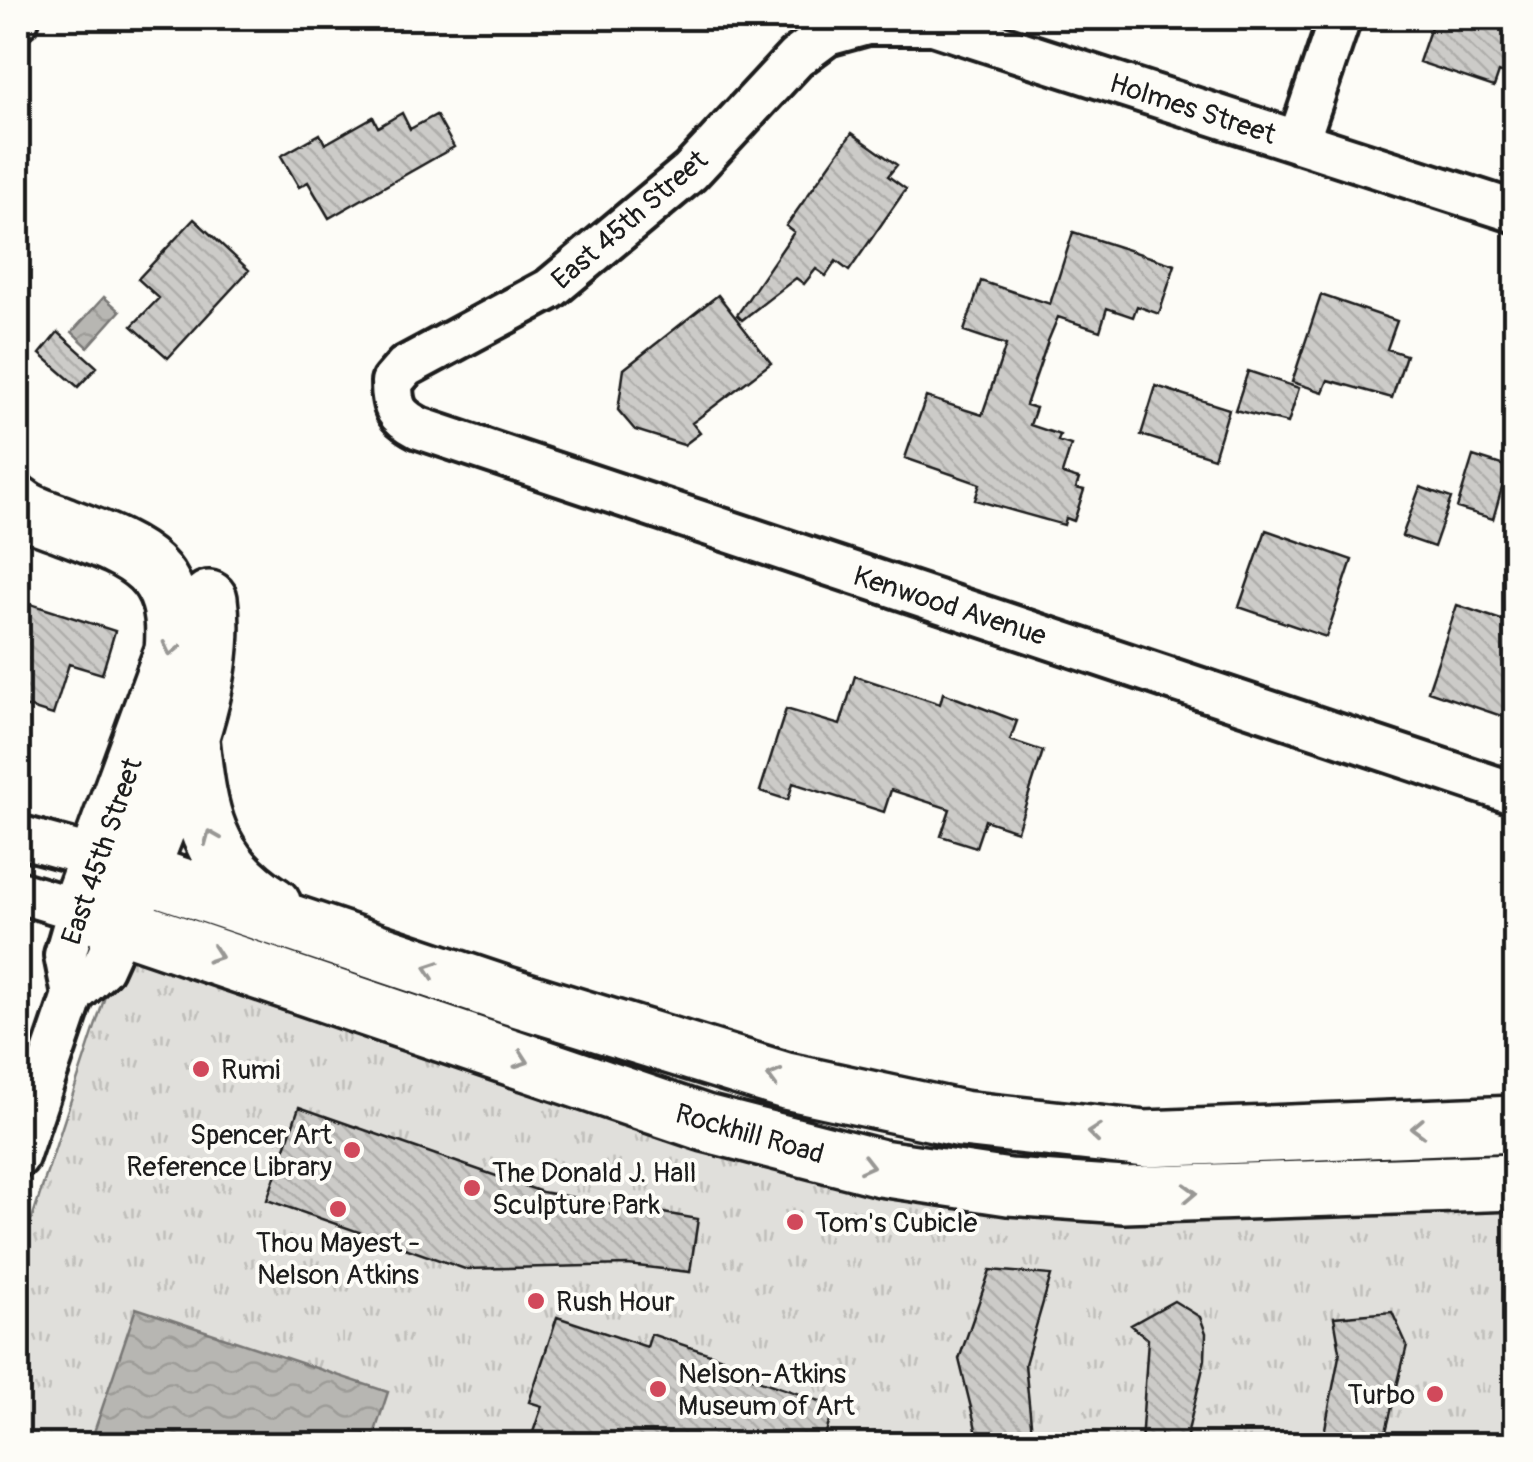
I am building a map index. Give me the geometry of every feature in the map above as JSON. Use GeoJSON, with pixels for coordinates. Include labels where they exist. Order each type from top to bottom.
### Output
{"type":"FeatureCollection","features":[{"type":"Feature","properties":{"kind":"main road","name":"East 45th Street"},"geometry":{"type":"LineString","coordinates":[[18,485],[30,484],[154,534],[198,576],[209,599],[210,657],[190,731],[117,864]]}},
{"type":"Feature","properties":{"kind":"main road","name":"East 45th Street"},"geometry":{"type":"LineString","coordinates":[[18,504],[114,545],[157,574],[171,595],[176,618],[172,650],[100,917]]}},
{"type":"Feature","properties":{"kind":"main road"},"geometry":{"type":"LineString","coordinates":[[190,731],[199,804],[221,860],[256,894],[305,925]]}},
{"type":"Feature","properties":{"kind":"main road"},"geometry":{"type":"LineString","coordinates":[[117,864],[506,995],[786,1082],[962,1118],[1145,1139],[1516,1124]]}},
{"type":"Feature","properties":{"kind":"main road","name":"Rockhill Road"},"geometry":{"type":"LineString","coordinates":[[100,917],[705,1123],[881,1168],[1010,1187],[1124,1195],[1516,1182]]}},
{"type":"Feature","properties":{"kind":"street"},"geometry":{"type":"LineString","coordinates":[[1298,142],[1340,18]]}},
{"type":"Feature","properties":{"kind":"street","name":"Holmes Street"},"geometry":{"type":"LineString","coordinates":[[867,24],[932,24],[1516,212]]}},
{"type":"Feature","properties":{"kind":"street","name":"East 45th Street"},"geometry":{"type":"LineString","coordinates":[[392,405],[392,382],[406,367],[550,289],[690,172],[796,58],[827,35],[867,24]]}},
{"type":"Feature","properties":{"kind":"street","name":"Kenwood Avenue"},"geometry":{"type":"LineString","coordinates":[[392,405],[400,418],[419,428],[1516,794]]}},
{"type":"Feature","properties":{"kind":"street"},"geometry":{"type":"LineString","coordinates":[[18,836],[117,864]]}},
{"type":"Feature","properties":{"kind":"street","name":"Rockhill Road"},"geometry":{"type":"LineString","coordinates":[[18,892],[100,917]]}},
{"type":"Feature","properties":{"kind":"street","name":"East 45th Street"},"geometry":{"type":"LineString","coordinates":[[18,1158],[72,995],[102,968],[100,917]]}},
{"type":"Feature","properties":{"kind":"green space","name":"The Donald J. Hall Sculpture Park"},"geometry":{"type":"Polygon","coordinates":[[[133,953],[704,1139],[1515,1204],[1515,1444],[18,1444],[18,1261],[113,972],[133,953]]]}},
{"type":"Feature","properties":{"kind":"water"},"geometry":{"type":"Polygon","coordinates":[[[104,297],[120,311],[88,347],[72,332],[104,297]]]}},
{"type":"Feature","properties":{"kind":"water"},"geometry":{"type":"Polygon","coordinates":[[[136,1308],[388,1392],[371,1444],[90,1444],[136,1308]]]}},
{"type":"Feature","properties":{"kind":"building"},"geometry":{"type":"Polygon","coordinates":[[[1434,18],[1516,18],[1516,78],[1499,72],[1494,87],[1419,62],[1434,18]]]}},
{"type":"Feature","properties":{"kind":"building"},"geometry":{"type":"Polygon","coordinates":[[[402,113],[410,129],[436,115],[454,147],[329,218],[308,182],[299,187],[281,156],[320,134],[325,144],[373,117],[378,127],[402,113]]]}},
{"type":"Feature","properties":{"kind":"building"},"geometry":{"type":"Polygon","coordinates":[[[852,133],[897,165],[888,176],[906,189],[849,271],[836,261],[826,276],[816,269],[804,284],[796,278],[742,320],[737,315],[794,232],[786,226],[852,133]]]}},
{"type":"Feature","properties":{"kind":"building"},"geometry":{"type":"Polygon","coordinates":[[[194,219],[249,270],[168,358],[132,326],[159,298],[138,279],[194,219]]]}},
{"type":"Feature","properties":{"kind":"building"},"geometry":{"type":"Polygon","coordinates":[[[1073,232],[1175,265],[1159,314],[1137,306],[1133,317],[1107,308],[1100,331],[1058,317],[1026,405],[1036,408],[1030,425],[1060,435],[1058,441],[1071,445],[1062,474],[1079,479],[1076,488],[1084,490],[1074,521],[1066,518],[1064,525],[975,500],[980,484],[905,458],[926,397],[982,415],[1006,345],[964,331],[981,281],[1050,304],[1073,232]]]}},
{"type":"Feature","properties":{"kind":"building"},"geometry":{"type":"Polygon","coordinates":[[[718,295],[771,363],[692,423],[700,433],[684,445],[635,430],[618,410],[624,369],[718,295]]]}},
{"type":"Feature","properties":{"kind":"building"},"geometry":{"type":"Polygon","coordinates":[[[1321,295],[1397,321],[1387,349],[1406,355],[1392,398],[1328,380],[1323,392],[1292,382],[1321,295]]]}},
{"type":"Feature","properties":{"kind":"building"},"geometry":{"type":"Polygon","coordinates":[[[58,332],[97,367],[78,387],[40,354],[58,332]]]}},
{"type":"Feature","properties":{"kind":"building"},"geometry":{"type":"Polygon","coordinates":[[[1248,371],[1299,388],[1288,423],[1235,410],[1248,371]]]}},
{"type":"Feature","properties":{"kind":"building"},"geometry":{"type":"Polygon","coordinates":[[[1156,386],[1229,409],[1214,458],[1141,435],[1156,386]]]}},
{"type":"Feature","properties":{"kind":"building"},"geometry":{"type":"Polygon","coordinates":[[[1473,456],[1508,467],[1493,519],[1457,508],[1473,456]]]}},
{"type":"Feature","properties":{"kind":"building"},"geometry":{"type":"Polygon","coordinates":[[[1420,487],[1451,498],[1434,547],[1402,536],[1420,487]]]}},
{"type":"Feature","properties":{"kind":"building"},"geometry":{"type":"Polygon","coordinates":[[[1266,530],[1352,560],[1326,637],[1239,607],[1266,530]]]}},
{"type":"Feature","properties":{"kind":"building"},"geometry":{"type":"Polygon","coordinates":[[[18,600],[115,631],[102,674],[69,664],[53,715],[18,704],[18,600]]]}},
{"type":"Feature","properties":{"kind":"building"},"geometry":{"type":"Polygon","coordinates":[[[1457,605],[1516,625],[1516,721],[1428,691],[1457,605]]]}},
{"type":"Feature","properties":{"kind":"building"},"geometry":{"type":"Polygon","coordinates":[[[855,676],[940,704],[943,693],[1017,721],[1010,740],[1043,751],[1017,831],[985,820],[976,847],[941,836],[950,809],[891,790],[884,812],[793,783],[788,800],[760,791],[786,709],[840,725],[855,676]]]}},
{"type":"Feature","properties":{"kind":"building","name":"Spencer Art Reference Library"},"geometry":{"type":"Polygon","coordinates":[[[299,1107],[542,1192],[698,1219],[690,1272],[628,1265],[465,1269],[267,1200],[299,1107]]]}},
{"type":"Feature","properties":{"kind":"building"},"geometry":{"type":"Polygon","coordinates":[[[990,1270],[1051,1275],[1025,1364],[1032,1433],[977,1435],[959,1359],[990,1270]]]}},
{"type":"Feature","properties":{"kind":"building"},"geometry":{"type":"Polygon","coordinates":[[[1174,1301],[1200,1317],[1206,1333],[1205,1359],[1185,1444],[1141,1444],[1148,1339],[1131,1325],[1174,1301]]]}},
{"type":"Feature","properties":{"kind":"building"},"geometry":{"type":"Polygon","coordinates":[[[1392,1312],[1407,1345],[1383,1444],[1322,1444],[1340,1351],[1334,1317],[1392,1312]]]}},
{"type":"Feature","properties":{"kind":"building","name":"Nelson-Atkins Museum of Art"},"geometry":{"type":"Polygon","coordinates":[[[557,1317],[647,1347],[651,1334],[746,1366],[743,1375],[835,1406],[822,1444],[529,1444],[542,1406],[529,1402],[557,1317]]]}},
{"type":"Feature","properties":{"kind":"place","name":"Rumi"},"geometry":{"type":"Point","coordinates":[201,1069]}},
{"type":"Feature","properties":{"kind":"place","name":"Spencer Art Reference Library"},"geometry":{"type":"Point","coordinates":[352,1150]}},
{"type":"Feature","properties":{"kind":"place","name":"The Donald J. Hall Sculpture Park"},"geometry":{"type":"Point","coordinates":[472,1188]}},
{"type":"Feature","properties":{"kind":"place","name":"Thou Mayest - Nelson Atkins"},"geometry":{"type":"Point","coordinates":[338,1209]}},
{"type":"Feature","properties":{"kind":"place","name":"Tom's Cubicle"},"geometry":{"type":"Point","coordinates":[795,1222]}},
{"type":"Feature","properties":{"kind":"place","name":"Rush Hour"},"geometry":{"type":"Point","coordinates":[536,1301]}},
{"type":"Feature","properties":{"kind":"place","name":"Nelson-Atkins Museum of Art"},"geometry":{"type":"Point","coordinates":[658,1389]}},
{"type":"Feature","properties":{"kind":"place","name":"Turbo"},"geometry":{"type":"Point","coordinates":[1435,1394]}}]}
